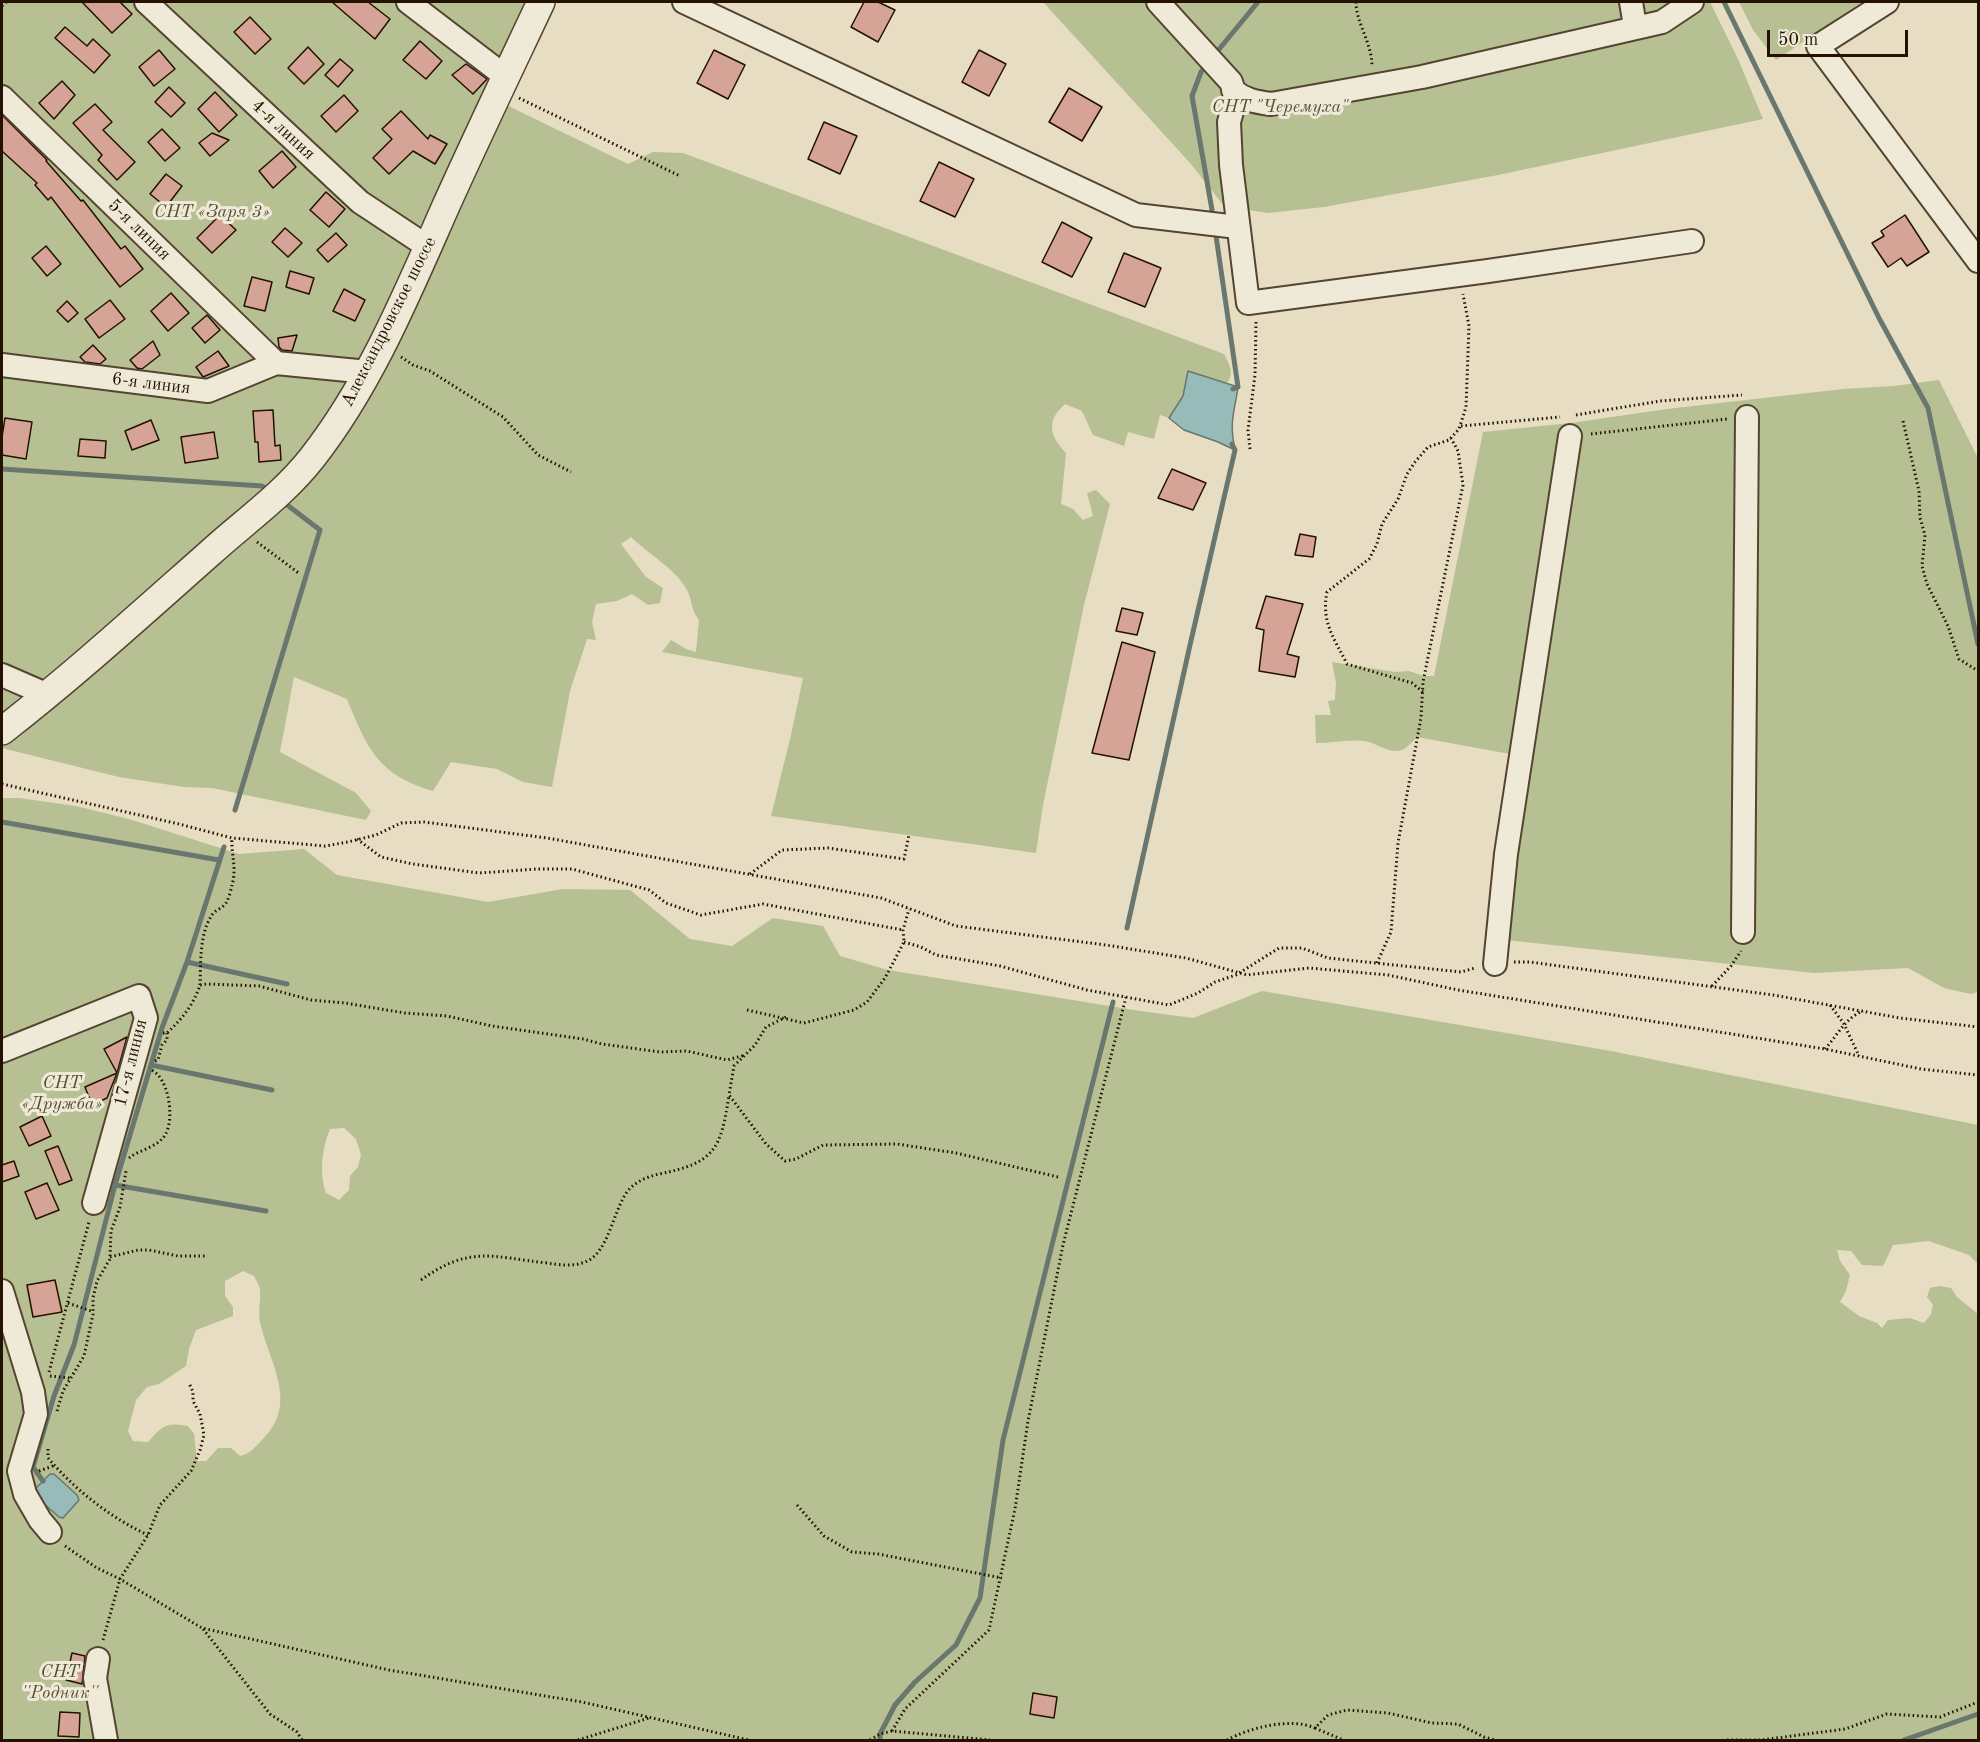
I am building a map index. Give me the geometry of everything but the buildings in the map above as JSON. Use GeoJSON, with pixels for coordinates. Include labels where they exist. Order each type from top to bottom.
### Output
{"type":"FeatureCollection","features":[{"type":"Feature","properties":{"kind":"street","name":"4-я линия"},"geometry":{"type":"LineString","coordinates":[[146,2],[360,202],[428,247]]}},
{"type":"Feature","properties":{"kind":"street"},"geometry":{"type":"LineString","coordinates":[[408,2],[503,83]]}},
{"type":"Feature","properties":{"kind":"street","name":"Александровское шоссе"},"geometry":{"type":"LineString","coordinates":[[2,731],[48,695],[269,503],[310,460],[349,405],[368,372],[541,2]]}},
{"type":"Feature","properties":{"kind":"street"},"geometry":{"type":"LineString","coordinates":[[684,2],[1136,215],[1229,226]]}},
{"type":"Feature","properties":{"kind":"street"},"geometry":{"type":"LineString","coordinates":[[1158,2],[1222,71],[1231,82],[1236,97],[1229,122],[1231,165],[1237,229],[1248,303],[1692,241]]}},
{"type":"Feature","properties":{"kind":"street"},"geometry":{"type":"LineString","coordinates":[[1631,2],[1635,26]]}},
{"type":"Feature","properties":{"kind":"street"},"geometry":{"type":"LineString","coordinates":[[1233,90],[1239,96],[1254,102],[1271,104],[1422,77],[1635,26],[1662,22],[1692,2]]}},
{"type":"Feature","properties":{"kind":"street"},"geometry":{"type":"LineString","coordinates":[[1887,2],[1818,46],[1978,261]]}},
{"type":"Feature","properties":{"kind":"street","name":"5-я линия"},"geometry":{"type":"LineString","coordinates":[[2,97],[276,363]]}},
{"type":"Feature","properties":{"kind":"street","name":"6-я линия"},"geometry":{"type":"LineString","coordinates":[[2,366],[208,391],[276,363],[368,372]]}},
{"type":"Feature","properties":{"kind":"street"},"geometry":{"type":"LineString","coordinates":[[1743,932],[1747,417]]}},
{"type":"Feature","properties":{"kind":"street"},"geometry":{"type":"LineString","coordinates":[[1495,964],[1506,854],[1570,423]]}},
{"type":"Feature","properties":{"kind":"street"},"geometry":{"type":"LineString","coordinates":[[2,675],[48,695]]}},
{"type":"Feature","properties":{"kind":"street","name":"17-я линия"},"geometry":{"type":"LineString","coordinates":[[2,1051],[143,991],[146,1018],[94,1203]]}},
{"type":"Feature","properties":{"kind":"street"},"geometry":{"type":"LineString","coordinates":[[2,1291],[33,1394],[36,1414],[10,1468],[40,1520],[51,1532]]}},
{"type":"Feature","properties":{"kind":"street"},"geometry":{"type":"LineString","coordinates":[[98,1659],[95,1677],[106,1740]]}},
{"type":"Feature","properties":{"kind":"path"},"geometry":{"type":"LineString","coordinates":[[2,6],[6,2]]}},
{"type":"Feature","properties":{"kind":"path"},"geometry":{"type":"LineString","coordinates":[[1356,2],[1356,9],[1372,59],[1372,86]]}},
{"type":"Feature","properties":{"kind":"path"},"geometry":{"type":"LineString","coordinates":[[503,83],[591,133],[680,176]]}},
{"type":"Feature","properties":{"kind":"path"},"geometry":{"type":"LineString","coordinates":[[1423,692],[1412,683],[1347,664],[1329,630],[1325,613],[1327,591],[1369,559],[1377,544],[1382,524],[1398,499],[1407,474],[1415,462],[1428,447],[1451,438],[1461,426],[1466,406],[1469,326],[1463,298],[1464,274]]}},
{"type":"Feature","properties":{"kind":"path"},"geometry":{"type":"LineString","coordinates":[[1250,449],[1248,430],[1255,375],[1257,302]]}},
{"type":"Feature","properties":{"kind":"path"},"geometry":{"type":"LineString","coordinates":[[381,346],[413,365],[430,371],[503,417],[538,455],[571,472]]}},
{"type":"Feature","properties":{"kind":"path"},"geometry":{"type":"LineString","coordinates":[[1570,423],[1660,400],[1742,394]]}},
{"type":"Feature","properties":{"kind":"path"},"geometry":{"type":"LineString","coordinates":[[1461,426],[1747,417]]}},
{"type":"Feature","properties":{"kind":"path"},"geometry":{"type":"LineString","coordinates":[[1903,421],[1919,491],[1920,518],[1925,536],[1922,566],[1927,584],[1947,626],[1959,659],[1978,671]]}},
{"type":"Feature","properties":{"kind":"path"},"geometry":{"type":"LineString","coordinates":[[1377,963],[1391,932],[1398,843],[1421,718],[1438,602],[1463,485],[1458,451],[1451,438]]}},
{"type":"Feature","properties":{"kind":"path"},"geometry":{"type":"LineString","coordinates":[[239,528],[300,574]]}},
{"type":"Feature","properties":{"kind":"path"},"geometry":{"type":"LineString","coordinates":[[2,784],[232,838],[325,846],[376,835],[400,823],[424,822],[546,838],[880,898],[956,926],[1106,945],[1186,958],[1247,975],[1309,968],[1388,975],[1458,990],[1825,1049],[1921,1069],[1978,1075]]}},
{"type":"Feature","properties":{"kind":"path"},"geometry":{"type":"LineString","coordinates":[[750,874],[782,850],[798,848],[828,848],[904,859],[909,836]]}},
{"type":"Feature","properties":{"kind":"path"},"geometry":{"type":"LineString","coordinates":[[154,1062],[158,1060],[162,1045],[167,1040],[166,1033],[185,1014],[197,995],[207,926],[213,914],[226,903],[236,868],[231,854],[232,838]]}},
{"type":"Feature","properties":{"kind":"path"},"geometry":{"type":"LineString","coordinates":[[357,839],[381,857],[413,864],[479,873],[537,868],[581,871],[649,890],[666,903],[701,915],[764,904],[903,930]]}},
{"type":"Feature","properties":{"kind":"path"},"geometry":{"type":"LineString","coordinates":[[747,1010],[786,1017],[804,1023],[841,1015],[861,1006],[867,1002],[885,978],[904,942],[903,930],[909,909]]}},
{"type":"Feature","properties":{"kind":"path"},"geometry":{"type":"LineString","coordinates":[[1712,986],[1741,953],[1743,932]]}},
{"type":"Feature","properties":{"kind":"path"},"geometry":{"type":"LineString","coordinates":[[904,942],[936,955],[1000,966],[1087,990],[1169,1005],[1239,973],[1279,948],[1302,948],[1328,958],[1461,972],[1505,962],[1530,962],[1712,986],[1829,1004],[1900,1018],[1978,1027]]}},
{"type":"Feature","properties":{"kind":"path"},"geometry":{"type":"LineString","coordinates":[[200,985],[259,986],[311,1000],[405,1013],[447,1016],[492,1026],[660,1052],[687,1052],[727,1060],[745,1055]]}},
{"type":"Feature","properties":{"kind":"path"},"geometry":{"type":"LineString","coordinates":[[892,1731],[905,1709],[989,1630],[1002,1578],[1028,1421],[1063,1245],[1126,997]]}},
{"type":"Feature","properties":{"kind":"path"},"geometry":{"type":"LineString","coordinates":[[1829,1004],[1844,1024],[1859,1056]]}},
{"type":"Feature","properties":{"kind":"path"},"geometry":{"type":"LineString","coordinates":[[1825,1049],[1839,1034],[1844,1024],[1856,1014],[1864,1011]]}},
{"type":"Feature","properties":{"kind":"path"},"geometry":{"type":"LineString","coordinates":[[421,1280],[441,1265],[469,1256],[486,1255],[568,1266],[588,1261],[598,1253],[626,1193],[645,1178],[673,1172],[709,1156],[725,1124],[734,1066],[755,1045],[766,1027],[786,1017]]}},
{"type":"Feature","properties":{"kind":"path"},"geometry":{"type":"LineString","coordinates":[[89,1311],[97,1281],[110,1257],[111,1231],[120,1208],[126,1168],[130,1157],[158,1142],[166,1134],[170,1112],[165,1087],[161,1077],[154,1071]]}},
{"type":"Feature","properties":{"kind":"path"},"geometry":{"type":"LineString","coordinates":[[729,1095],[766,1144],[785,1161],[796,1159],[823,1145],[897,1144],[956,1153],[1058,1177]]}},
{"type":"Feature","properties":{"kind":"path"},"geometry":{"type":"LineString","coordinates":[[33,1394],[46,1385],[94,1203]]}},
{"type":"Feature","properties":{"kind":"path"},"geometry":{"type":"LineString","coordinates":[[110,1257],[138,1250],[178,1256],[207,1256]]}},
{"type":"Feature","properties":{"kind":"path"},"geometry":{"type":"LineString","coordinates":[[56,1414],[63,1391],[84,1356],[93,1314],[68,1303]]}},
{"type":"Feature","properties":{"kind":"path"},"geometry":{"type":"LineString","coordinates":[[48,1377],[71,1378]]}},
{"type":"Feature","properties":{"kind":"path"},"geometry":{"type":"LineString","coordinates":[[98,1659],[120,1579],[148,1535],[160,1505],[191,1471],[204,1435],[200,1414],[193,1401],[193,1392],[189,1383]]}},
{"type":"Feature","properties":{"kind":"path"},"geometry":{"type":"LineString","coordinates":[[50,1444],[48,1458],[54,1465],[104,1510],[124,1524],[148,1535]]}},
{"type":"Feature","properties":{"kind":"path"},"geometry":{"type":"LineString","coordinates":[[43,1470],[54,1465]]}},
{"type":"Feature","properties":{"kind":"path"},"geometry":{"type":"LineString","coordinates":[[797,1505],[824,1536],[852,1552],[939,1564],[1002,1578]]}},
{"type":"Feature","properties":{"kind":"path"},"geometry":{"type":"LineString","coordinates":[[51,1532],[69,1550],[97,1568],[120,1579],[202,1628],[389,1670],[582,1702],[749,1740]]}},
{"type":"Feature","properties":{"kind":"path"},"geometry":{"type":"LineString","coordinates":[[202,1628],[270,1714],[297,1732],[302,1740]]}},
{"type":"Feature","properties":{"kind":"path"},"geometry":{"type":"LineString","coordinates":[[1727,1740],[1761,1740],[1845,1729],[1887,1714],[1940,1717],[1978,1702]]}},
{"type":"Feature","properties":{"kind":"path"},"geometry":{"type":"LineString","coordinates":[[1315,1728],[1328,1715],[1347,1710],[1378,1712],[1432,1723],[1458,1724],[1495,1740]]}},
{"type":"Feature","properties":{"kind":"path"},"geometry":{"type":"LineString","coordinates":[[578,1740],[651,1718]]}},
{"type":"Feature","properties":{"kind":"path"},"geometry":{"type":"LineString","coordinates":[[1227,1740],[1251,1729],[1294,1723],[1306,1724],[1343,1740]]}},
{"type":"Feature","properties":{"kind":"path"},"geometry":{"type":"LineString","coordinates":[[870,1740],[892,1731],[990,1740]]}},
{"type":"Feature","properties":{"kind":"green space","name":"СНТ «Заря 3»"},"geometry":{"type":"Polygon","coordinates":[[[2,2],[541,2],[498,101],[628,164],[653,152],[683,153],[1224,354],[1231,372],[1227,383],[1188,371],[1183,396],[1169,418],[1160,415],[1154,439],[1128,432],[1124,446],[1093,435],[1082,411],[1065,404],[1052,422],[1053,434],[1066,453],[1061,504],[1073,509],[1083,520],[1093,516],[1087,493],[1096,490],[1110,504],[1084,605],[1043,805],[1036,853],[771,816],[803,678],[662,652],[671,640],[696,652],[699,620],[682,582],[631,537],[621,544],[646,577],[663,588],[660,603],[648,605],[632,594],[617,601],[596,604],[592,622],[596,640],[587,639],[570,691],[552,787],[523,782],[497,769],[451,762],[433,791],[414,784],[399,777],[377,757],[361,732],[347,699],[294,677],[280,752],[356,793],[371,811],[366,820],[212,788],[184,787],[119,777],[2,748],[2,2]]]}},
{"type":"Feature","properties":{"kind":"green space","name":"СНТ \"Черемуха\""},"geometry":{"type":"Polygon","coordinates":[[[1043,2],[1710,2],[1738,59],[1763,119],[1498,175],[1324,207],[1268,213],[1224,206],[1191,164],[1043,2]]]}},
{"type":"Feature","properties":{"kind":"green space"},"geometry":{"type":"Polygon","coordinates":[[[1739,2],[1862,2],[1776,60],[1753,30],[1739,2]]]}},
{"type":"Feature","properties":{"kind":"green space"},"geometry":{"type":"Polygon","coordinates":[[[1939,380],[1978,458],[1978,992],[1971,994],[1944,988],[1908,968],[1814,973],[1506,940],[1521,756],[1417,737],[1406,748],[1398,751],[1363,741],[1316,743],[1315,715],[1331,715],[1328,701],[1335,700],[1336,683],[1332,662],[1434,676],[1483,432],[1571,423],[1667,409],[1939,380]]]}},
{"type":"Feature","properties":{"kind":"green space"},"geometry":{"type":"Polygon","coordinates":[[[2,798],[19,798],[76,806],[129,819],[239,854],[304,849],[337,875],[488,902],[563,889],[630,890],[690,939],[732,946],[773,918],[823,926],[840,956],[888,970],[1193,1018],[1262,991],[1611,1051],[1978,1125],[1978,1264],[1969,1255],[1929,1241],[1893,1245],[1883,1266],[1862,1265],[1851,1251],[1837,1250],[1840,1261],[1850,1275],[1846,1291],[1840,1302],[1859,1316],[1877,1323],[1882,1328],[1888,1320],[1910,1318],[1924,1323],[1931,1314],[1933,1305],[1927,1297],[1930,1288],[1939,1286],[1951,1288],[1957,1297],[1978,1314],[1978,1740],[2,1740],[2,798]],[[344,1128],[330,1129],[322,1161],[326,1193],[339,1200],[349,1190],[350,1176],[358,1167],[361,1155],[356,1139],[344,1128]],[[243,1271],[225,1281],[225,1296],[233,1307],[233,1316],[196,1330],[186,1366],[159,1384],[147,1387],[136,1400],[128,1431],[133,1441],[148,1442],[165,1426],[175,1424],[188,1426],[194,1434],[197,1461],[206,1461],[218,1448],[231,1448],[240,1456],[247,1454],[273,1426],[279,1412],[279,1382],[260,1322],[260,1287],[254,1276],[243,1271]]]}},
{"type":"Feature","properties":{"kind":"water"},"geometry":{"type":"Polygon","coordinates":[[[1188,371],[1238,387],[1232,425],[1235,450],[1184,430],[1169,418],[1183,396],[1188,371]]]}},
{"type":"Feature","properties":{"kind":"water"},"geometry":{"type":"Polygon","coordinates":[[[50,1474],[54,1474],[77,1495],[79,1500],[63,1518],[35,1496],[34,1490],[50,1474]]]}},
{"type":"Feature","properties":{"kind":"waterway"},"geometry":{"type":"LineString","coordinates":[[1216,53],[1258,2]]}},
{"type":"Feature","properties":{"kind":"waterway"},"geometry":{"type":"LineString","coordinates":[[1724,2],[1879,318],[1928,408],[1978,644]]}},
{"type":"Feature","properties":{"kind":"waterway"},"geometry":{"type":"LineString","coordinates":[[1207,64],[1201,72],[1192,96],[1212,210]]}},
{"type":"Feature","properties":{"kind":"waterway"},"geometry":{"type":"LineString","coordinates":[[1215,229],[1238,387],[1233,389]]}},
{"type":"Feature","properties":{"kind":"waterway"},"geometry":{"type":"LineString","coordinates":[[1127,928],[1235,450],[1232,444]]}},
{"type":"Feature","properties":{"kind":"waterway"},"geometry":{"type":"LineString","coordinates":[[2,469],[262,486],[270,492]]}},
{"type":"Feature","properties":{"kind":"waterway"},"geometry":{"type":"LineString","coordinates":[[235,810],[320,530],[282,501]]}},
{"type":"Feature","properties":{"kind":"waterway"},"geometry":{"type":"LineString","coordinates":[[2,822],[219,860]]}},
{"type":"Feature","properties":{"kind":"waterway"},"geometry":{"type":"LineString","coordinates":[[43,1481],[33,1467],[54,1396],[74,1345],[115,1185],[162,1028],[187,962],[224,847]]}},
{"type":"Feature","properties":{"kind":"waterway"},"geometry":{"type":"LineString","coordinates":[[187,962],[287,984]]}},
{"type":"Feature","properties":{"kind":"waterway"},"geometry":{"type":"LineString","coordinates":[[880,1740],[880,1734],[895,1705],[915,1682],[956,1645],[980,1598],[1003,1440],[1113,1002]]}},
{"type":"Feature","properties":{"kind":"waterway"},"geometry":{"type":"LineString","coordinates":[[151,1065],[272,1090]]}},
{"type":"Feature","properties":{"kind":"waterway"},"geometry":{"type":"LineString","coordinates":[[115,1185],[266,1211]]}},
{"type":"Feature","properties":{"kind":"waterway"},"geometry":{"type":"LineString","coordinates":[[1904,1740],[1978,1714]]}},
{"type":"Feature","properties":{"kind":"park label","name":"СНТ «Дружба»"},"geometry":{"type":"Point","coordinates":[62,1093]}},
{"type":"Feature","properties":{"kind":"park label","name":"СНТ ''Родник''"},"geometry":{"type":"Point","coordinates":[60,1682]}}]}
